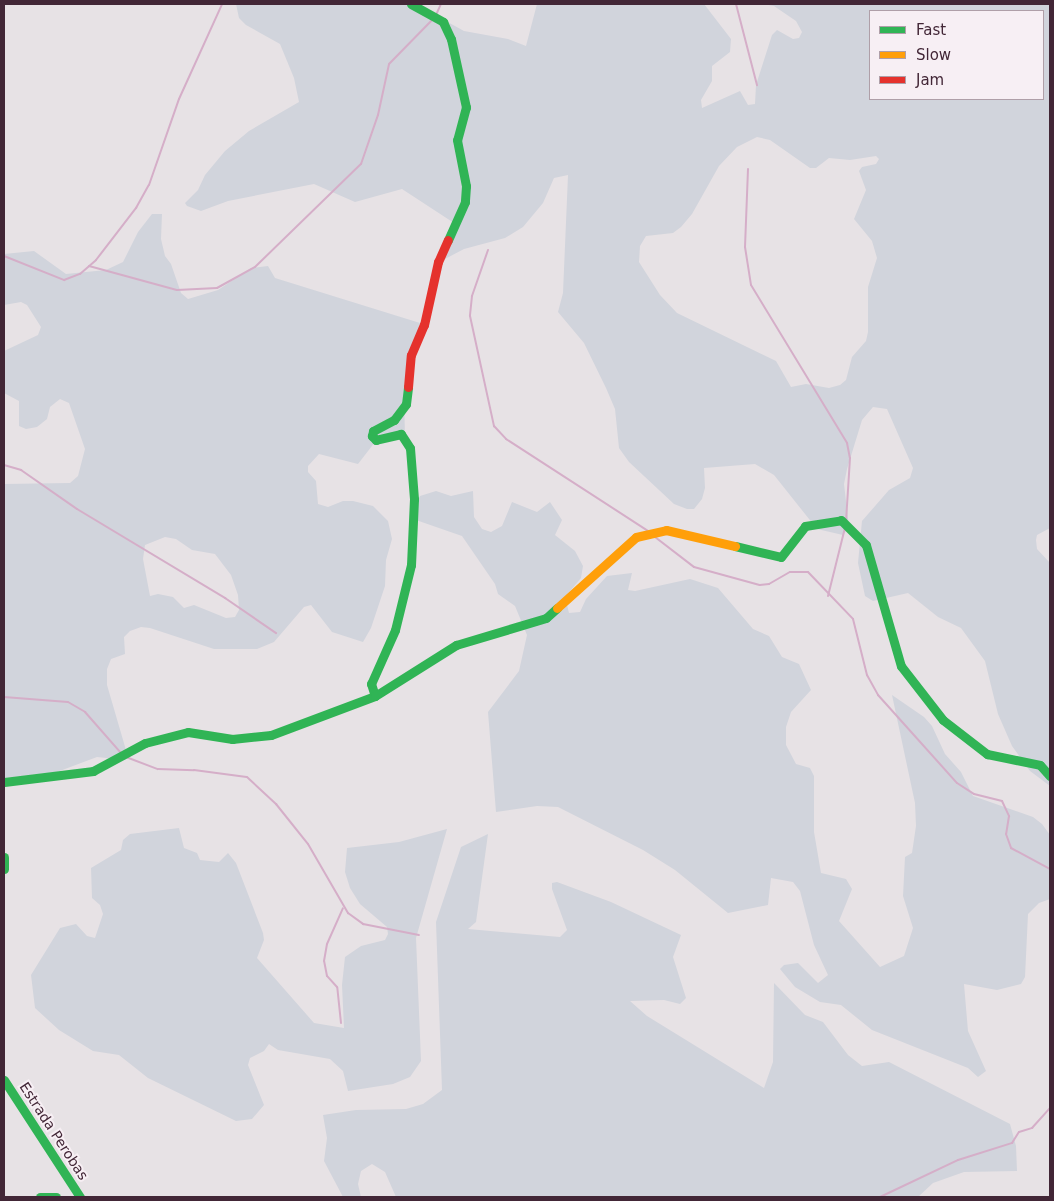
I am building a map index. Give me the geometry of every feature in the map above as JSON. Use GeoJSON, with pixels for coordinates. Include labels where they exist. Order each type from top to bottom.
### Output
{"type":"FeatureCollection","features":[{"type":"Feature","properties":{"kind":"street"},"geometry":{"type":"LineString","coordinates":[[374,696],[371,684],[395,630],[411,565],[414,500],[410,448],[401,434],[376,440],[372,436],[373,432],[394,420],[406,404],[411,355],[424,325],[438,262],[465,202],[466,186],[456,140],[466,107],[451,39],[443,22],[411,4]]}},
{"type":"Feature","properties":{"kind":"street"},"geometry":{"type":"LineString","coordinates":[[4,782],[93,771],[145,743],[188,732],[232,739],[272,735],[374,696],[456,645],[546,618],[636,537],[666,530],[781,557],[806,526],[841,520],[866,546],[901,666],[943,720],[987,754],[1040,766],[1050,776]]}},
{"type":"Feature","properties":{"kind":"street"},"geometry":{"type":"LineString","coordinates":[[4,857],[4,869]]}},
{"type":"Feature","properties":{"kind":"street","name":"Estrada Perobas"},"geometry":{"type":"LineString","coordinates":[[4,1080],[80,1197]]}},
{"type":"Feature","properties":{"kind":"street"},"geometry":{"type":"LineString","coordinates":[[40,1197],[53,1194],[56,1197]]}},
{"type":"Feature","properties":{"kind":"shaded area"},"geometry":{"type":"Polygon","coordinates":[[[236,4],[415,4],[464,31],[508,39],[526,46],[537,4],[704,4],[731,39],[730,52],[712,66],[712,81],[701,100],[702,108],[740,91],[748,105],[755,104],[756,85],[772,35],[777,30],[793,39],[799,38],[802,32],[796,21],[774,6],[763,4],[1050,4],[1050,528],[1037,535],[1036,540],[1037,549],[1050,563],[1050,786],[1030,771],[1012,746],[998,714],[985,661],[961,628],[938,617],[908,593],[873,601],[865,596],[858,563],[862,521],[889,490],[910,478],[913,468],[887,409],[873,407],[862,420],[844,484],[849,527],[843,535],[817,529],[774,475],[755,464],[704,468],[705,488],[702,499],[694,509],[687,509],[674,504],[629,462],[619,448],[615,409],[606,388],[584,343],[558,312],[563,293],[568,175],[554,178],[543,203],[523,227],[505,238],[464,249],[443,260],[454,223],[402,189],[355,202],[314,184],[228,201],[201,211],[187,206],[185,203],[198,190],[205,175],[225,151],[249,131],[299,102],[294,78],[280,44],[246,25],[239,18],[236,4]],[[757,137],[737,147],[719,166],[692,214],[681,227],[673,233],[646,236],[640,246],[639,262],[660,295],[677,313],[776,361],[791,387],[806,384],[829,388],[840,385],[846,380],[852,357],[866,341],[868,332],[868,287],[877,258],[872,241],[854,219],[866,190],[859,171],[862,167],[876,164],[879,159],[876,156],[850,160],[829,158],[816,168],[810,168],[770,140],[757,137]]]}},
{"type":"Feature","properties":{"kind":"shaded area"},"geometry":{"type":"Polygon","coordinates":[[[152,214],[162,214],[161,239],[165,256],[171,264],[181,293],[188,299],[218,290],[251,268],[268,266],[275,278],[420,323],[404,397],[405,436],[375,442],[358,464],[319,454],[308,466],[308,472],[316,481],[318,504],[328,507],[343,501],[353,501],[373,506],[388,521],[392,539],[386,560],[385,586],[371,628],[363,642],[332,632],[311,605],[304,607],[274,642],[257,649],[214,649],[150,628],[141,627],[130,631],[124,637],[125,654],[111,659],[107,669],[107,685],[128,757],[125,760],[97,757],[57,772],[4,778],[4,484],[70,483],[78,476],[85,449],[69,403],[60,399],[50,407],[47,419],[37,427],[26,429],[19,426],[19,401],[4,393],[4,351],[38,335],[41,327],[27,305],[21,302],[4,305],[4,254],[34,251],[66,274],[106,270],[123,262],[138,232],[152,214]],[[165,537],[145,545],[143,559],[150,596],[158,594],[173,597],[184,608],[194,605],[226,618],[235,617],[239,610],[238,595],[231,575],[215,554],[192,550],[176,539],[165,537]]]}},
{"type":"Feature","properties":{"kind":"shaded area"},"geometry":{"type":"Polygon","coordinates":[[[436,491],[451,496],[473,491],[474,517],[482,529],[491,532],[502,526],[512,502],[537,512],[550,502],[562,520],[555,535],[575,551],[583,566],[581,578],[565,597],[569,613],[580,612],[586,599],[607,576],[632,573],[628,590],[635,591],[690,579],[718,588],[753,629],[769,636],[782,657],[799,664],[811,690],[791,712],[786,727],[786,745],[796,764],[810,768],[814,776],[814,832],[821,873],[846,879],[852,889],[839,921],[880,967],[904,956],[913,928],[903,896],[905,857],[912,853],[916,826],[915,803],[892,695],[924,717],[932,726],[945,754],[961,772],[973,796],[1033,817],[1042,824],[1050,835],[1050,899],[1039,903],[1028,914],[1025,977],[1021,984],[997,990],[964,984],[968,1031],[986,1071],[978,1077],[968,1068],[872,1030],[841,1005],[820,1002],[795,987],[780,969],[784,965],[798,963],[818,983],[828,975],[814,945],[800,891],[793,882],[771,878],[768,905],[728,913],[675,870],[643,850],[558,807],[537,806],[496,812],[488,712],[519,671],[527,635],[515,606],[498,594],[495,584],[462,536],[413,519],[414,508],[420,496],[436,491]]]}},
{"type":"Feature","properties":{"kind":"shaded area"},"geometry":{"type":"Polygon","coordinates":[[[179,828],[184,848],[197,853],[200,860],[219,862],[228,853],[236,863],[263,933],[264,940],[257,958],[314,1023],[344,1028],[342,985],[345,957],[361,946],[385,940],[388,934],[387,927],[360,904],[350,888],[345,872],[347,848],[399,842],[447,829],[416,938],[421,1061],[410,1077],[393,1084],[348,1091],[343,1071],[330,1059],[278,1050],[269,1044],[264,1051],[250,1058],[248,1065],[264,1105],[252,1119],[236,1121],[148,1078],[119,1055],[93,1051],[59,1030],[35,1008],[31,975],[60,928],[76,924],[87,936],[95,938],[103,914],[100,905],[92,898],[91,868],[121,850],[123,840],[130,834],[179,828]]]}},
{"type":"Feature","properties":{"kind":"shaded area"},"geometry":{"type":"Polygon","coordinates":[[[488,834],[476,922],[468,929],[560,937],[567,930],[552,889],[552,883],[557,882],[611,902],[681,935],[673,957],[686,998],[680,1004],[664,1000],[630,1001],[647,1016],[764,1088],[773,1062],[774,983],[805,1015],[823,1022],[848,1055],[862,1066],[889,1062],[1010,1124],[1016,1146],[1017,1171],[964,1172],[933,1183],[918,1197],[396,1197],[385,1172],[372,1164],[361,1171],[358,1184],[361,1197],[343,1197],[324,1161],[327,1138],[323,1115],[356,1110],[406,1109],[423,1104],[442,1090],[436,922],[461,847],[488,834]]]}},
{"type":"Feature","properties":{"kind":"waterway"},"geometry":{"type":"LineString","coordinates":[[4,256],[64,280],[80,274],[96,260],[136,208],[149,185],[179,99],[222,4]]}},
{"type":"Feature","properties":{"kind":"waterway"},"geometry":{"type":"LineString","coordinates":[[436,15],[441,4]]}},
{"type":"Feature","properties":{"kind":"waterway"},"geometry":{"type":"LineString","coordinates":[[736,4],[757,85]]}},
{"type":"Feature","properties":{"kind":"waterway"},"geometry":{"type":"LineString","coordinates":[[89,266],[177,290],[217,288],[255,267],[361,164],[378,115],[389,64],[433,19]]}},
{"type":"Feature","properties":{"kind":"waterway"},"geometry":{"type":"LineString","coordinates":[[748,169],[745,247],[751,285],[847,443],[850,458],[846,521]]}},
{"type":"Feature","properties":{"kind":"waterway"},"geometry":{"type":"LineString","coordinates":[[488,250],[472,296],[470,316],[494,426],[506,439],[648,531]]}},
{"type":"Feature","properties":{"kind":"waterway"},"geometry":{"type":"LineString","coordinates":[[4,465],[21,470],[77,509],[225,598],[276,633]]}},
{"type":"Feature","properties":{"kind":"waterway"},"geometry":{"type":"LineString","coordinates":[[828,596],[845,528]]}},
{"type":"Feature","properties":{"kind":"waterway"},"geometry":{"type":"LineString","coordinates":[[655,537],[694,567],[760,585],[769,584],[790,572],[808,572],[853,619],[867,675],[878,695],[957,783],[974,794],[1002,801],[1009,816],[1006,834],[1011,848],[1050,869]]}},
{"type":"Feature","properties":{"kind":"waterway"},"geometry":{"type":"LineString","coordinates":[[4,697],[68,702],[85,712],[121,753]]}},
{"type":"Feature","properties":{"kind":"waterway"},"geometry":{"type":"LineString","coordinates":[[126,757],[158,769],[194,770],[247,777],[276,804],[308,844],[348,913],[363,924],[419,935]]}},
{"type":"Feature","properties":{"kind":"waterway"},"geometry":{"type":"LineString","coordinates":[[341,1023],[337,987],[327,976],[324,961],[327,944],[343,908]]}},
{"type":"Feature","properties":{"kind":"waterway"},"geometry":{"type":"LineString","coordinates":[[880,1197],[958,1160],[1012,1143],[1019,1132],[1032,1128],[1050,1108]]}},
{"type":"Feature","properties":{"kind":"traffic: fast"},"geometry":{"type":"LineString","coordinates":[[411,4],[443,22],[451,39],[466,107],[457,140],[466,186],[465,202],[448,240]]}},
{"type":"Feature","properties":{"kind":"traffic: fast"},"geometry":{"type":"LineString","coordinates":[[375,696],[371,684],[395,630],[411,565],[414,499],[410,448],[401,434],[376,440],[372,436],[373,431],[394,420],[406,404],[408,387]]}},
{"type":"Feature","properties":{"kind":"traffic: fast"},"geometry":{"type":"LineString","coordinates":[[735,546],[781,557],[805,526],[841,520],[866,545],[901,666],[943,720],[987,754],[1040,765],[1050,776]]}},
{"type":"Feature","properties":{"kind":"traffic: fast"},"geometry":{"type":"LineString","coordinates":[[4,782],[93,771],[145,743],[188,732],[232,739],[271,735],[375,696],[456,645],[546,618],[557,608]]}},
{"type":"Feature","properties":{"kind":"traffic: fast"},"geometry":{"type":"LineString","coordinates":[[4,857],[4,869]]}},
{"type":"Feature","properties":{"kind":"traffic: fast"},"geometry":{"type":"LineString","coordinates":[[4,1080],[80,1197]]}},
{"type":"Feature","properties":{"kind":"traffic: fast"},"geometry":{"type":"LineString","coordinates":[[40,1197],[56,1197]]}},
{"type":"Feature","properties":{"kind":"traffic: slow"},"geometry":{"type":"LineString","coordinates":[[557,608],[636,537],[666,530],[735,546]]}},
{"type":"Feature","properties":{"kind":"traffic: jam"},"geometry":{"type":"LineString","coordinates":[[408,387],[411,355],[424,325],[438,262],[448,240]]}}]}
